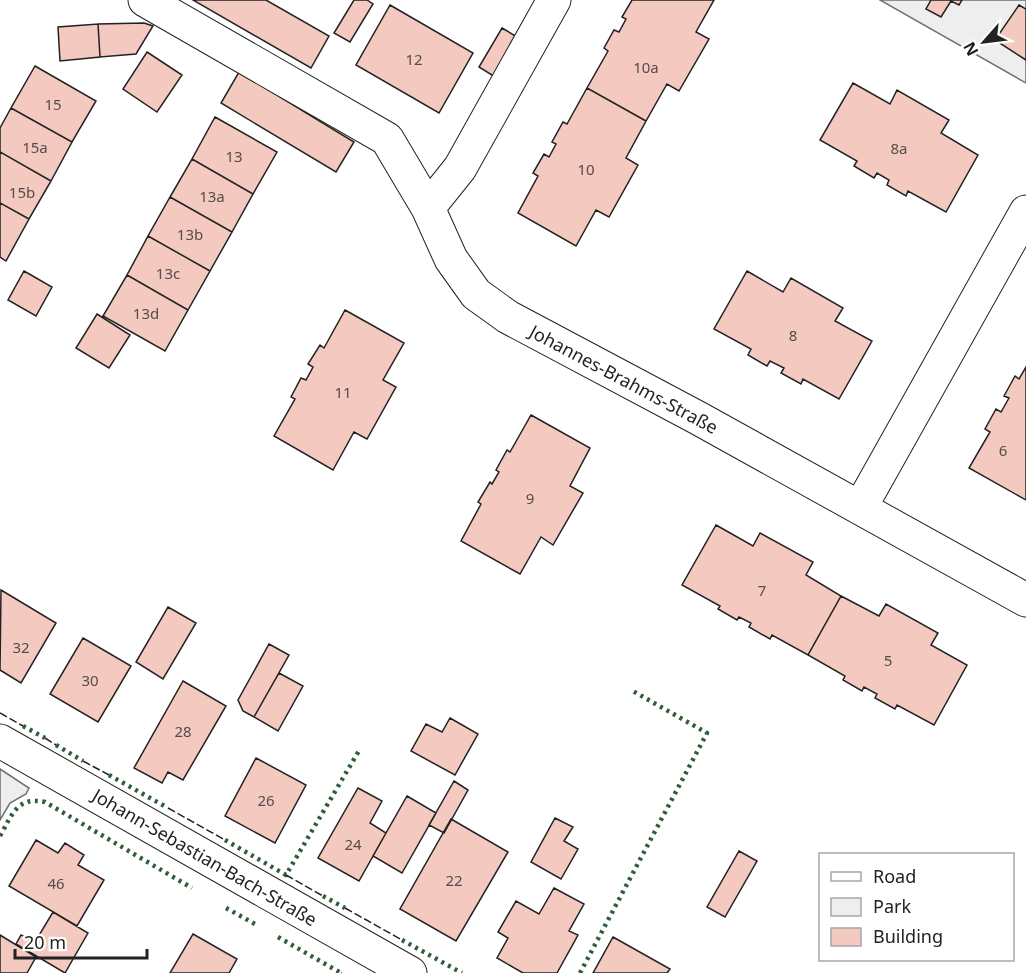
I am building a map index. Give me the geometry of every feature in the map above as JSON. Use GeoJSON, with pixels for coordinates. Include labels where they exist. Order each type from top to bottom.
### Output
{"type":"FeatureCollection","features":[{"type":"Feature","properties":{"kind":"street","name":"Johannes-Brahms-Straße"},"geometry":{"type":"LineString","coordinates":[[145,0],[387,139],[428,208],[451,259],[476,294],[508,317],[1026,600]]}},
{"type":"Feature","properties":{"kind":"street"},"geometry":{"type":"LineString","coordinates":[[428,208],[460,168],[554,0]]}},
{"type":"Feature","properties":{"kind":"street"},"geometry":{"type":"LineString","coordinates":[[860,508],[1026,212]]}},
{"type":"Feature","properties":{"kind":"street","name":"Johann-Sebastian-Bach-Straße"},"geometry":{"type":"LineString","coordinates":[[0,741],[410,973]]}},
{"type":"Feature","properties":{"kind":"green space"},"geometry":{"type":"Polygon","coordinates":[[[880,0],[1026,0],[1026,83],[880,0]]]}},
{"type":"Feature","properties":{"kind":"green space"},"geometry":{"type":"Polygon","coordinates":[[[0,769],[29,788],[26,794],[10,803],[0,820],[0,769]]]}},
{"type":"Feature","properties":{"kind":"building"},"geometry":{"type":"Polygon","coordinates":[[[193,0],[266,0],[329,36],[311,68],[193,0]]]}},
{"type":"Feature","properties":{"kind":"building"},"geometry":{"type":"Polygon","coordinates":[[[354,0],[367,0],[373,4],[350,42],[334,33],[354,0]]]}},
{"type":"Feature","properties":{"kind":"building"},"geometry":{"type":"Polygon","coordinates":[[[632,0],[714,0],[696,32],[709,39],[679,91],[667,84],[646,121],[587,88],[608,51],[604,48],[614,30],[619,32],[626,19],[622,17],[632,0]]]}},
{"type":"Feature","properties":{"kind":"building"},"geometry":{"type":"Polygon","coordinates":[[[931,0],[962,0],[959,5],[951,1],[941,17],[926,9],[931,0]]]}},
{"type":"Feature","properties":{"kind":"building"},"geometry":{"type":"Polygon","coordinates":[[[390,5],[473,53],[439,113],[356,65],[390,5]]]}},
{"type":"Feature","properties":{"kind":"building"},"geometry":{"type":"Polygon","coordinates":[[[1019,5],[1026,9],[1026,60],[995,40],[1019,5]]]}},
{"type":"Feature","properties":{"kind":"building"},"geometry":{"type":"Polygon","coordinates":[[[144,23],[153,26],[136,54],[100,57],[98,24],[144,23]]]}},
{"type":"Feature","properties":{"kind":"building"},"geometry":{"type":"Polygon","coordinates":[[[98,24],[100,57],[60,61],[58,27],[98,24]]]}},
{"type":"Feature","properties":{"kind":"building"},"geometry":{"type":"Polygon","coordinates":[[[502,28],[519,38],[495,77],[479,67],[502,28]]]}},
{"type":"Feature","properties":{"kind":"building"},"geometry":{"type":"Polygon","coordinates":[[[147,52],[182,75],[157,112],[123,89],[147,52]]]}},
{"type":"Feature","properties":{"kind":"building"},"geometry":{"type":"Polygon","coordinates":[[[35,66],[96,101],[72,142],[11,108],[35,66]]]}},
{"type":"Feature","properties":{"kind":"building"},"geometry":{"type":"Polygon","coordinates":[[[239,72],[354,142],[336,172],[221,103],[239,72]]]}},
{"type":"Feature","properties":{"kind":"building"},"geometry":{"type":"Polygon","coordinates":[[[853,83],[890,104],[897,90],[949,120],[941,133],[978,155],[946,212],[908,191],[906,196],[887,185],[889,180],[877,173],[874,178],[854,166],[857,161],[820,140],[853,83]]]}},
{"type":"Feature","properties":{"kind":"building"},"geometry":{"type":"Polygon","coordinates":[[[587,88],[646,121],[626,158],[638,165],[609,217],[596,210],[576,246],[518,213],[538,176],[533,173],[544,154],[549,157],[556,144],[552,142],[563,122],[567,124],[587,88]]]}},
{"type":"Feature","properties":{"kind":"building"},"geometry":{"type":"Polygon","coordinates":[[[11,108],[72,142],[51,181],[0,152],[0,128],[11,108]]]}},
{"type":"Feature","properties":{"kind":"building"},"geometry":{"type":"Polygon","coordinates":[[[215,117],[277,152],[253,194],[192,159],[215,117]]]}},
{"type":"Feature","properties":{"kind":"building"},"geometry":{"type":"Polygon","coordinates":[[[0,152],[51,181],[29,219],[0,203],[0,152]]]}},
{"type":"Feature","properties":{"kind":"building"},"geometry":{"type":"Polygon","coordinates":[[[192,159],[253,194],[232,232],[170,197],[192,159]]]}},
{"type":"Feature","properties":{"kind":"building"},"geometry":{"type":"Polygon","coordinates":[[[170,197],[232,232],[210,271],[148,236],[170,197]]]}},
{"type":"Feature","properties":{"kind":"building"},"geometry":{"type":"Polygon","coordinates":[[[0,203],[29,219],[6,261],[0,257],[0,203]]]}},
{"type":"Feature","properties":{"kind":"building"},"geometry":{"type":"Polygon","coordinates":[[[148,236],[210,271],[188,310],[127,275],[148,236]]]}},
{"type":"Feature","properties":{"kind":"building"},"geometry":{"type":"Polygon","coordinates":[[[24,271],[52,287],[36,316],[8,300],[24,271]]]}},
{"type":"Feature","properties":{"kind":"building"},"geometry":{"type":"Polygon","coordinates":[[[747,271],[783,292],[791,278],[843,308],[835,321],[872,341],[839,399],[803,379],[801,384],[781,373],[784,368],[770,361],[767,366],[748,355],[751,349],[714,329],[747,271]]]}},
{"type":"Feature","properties":{"kind":"building"},"geometry":{"type":"Polygon","coordinates":[[[127,275],[188,310],[165,351],[103,316],[127,275]]]}},
{"type":"Feature","properties":{"kind":"building"},"geometry":{"type":"Polygon","coordinates":[[[345,310],[404,343],[383,380],[396,387],[367,439],[354,432],[333,470],[274,436],[295,399],[291,397],[301,378],[306,380],[313,367],[308,364],[320,345],[324,348],[345,310]]]}},
{"type":"Feature","properties":{"kind":"building"},"geometry":{"type":"Polygon","coordinates":[[[97,314],[130,335],[109,368],[76,348],[97,314]]]}},
{"type":"Feature","properties":{"kind":"building"},"geometry":{"type":"Polygon","coordinates":[[[1026,367],[1026,500],[969,468],[990,432],[985,429],[996,409],[1001,412],[1009,398],[1004,396],[1015,376],[1019,379],[1026,367]]]}},
{"type":"Feature","properties":{"kind":"building"},"geometry":{"type":"Polygon","coordinates":[[[531,415],[590,448],[570,486],[583,493],[553,545],[541,537],[520,574],[461,541],[481,504],[478,502],[490,482],[492,484],[499,472],[496,470],[507,450],[510,452],[531,415]]]}},
{"type":"Feature","properties":{"kind":"building"},"geometry":{"type":"Polygon","coordinates":[[[716,525],[753,546],[760,533],[813,562],[806,575],[841,596],[808,655],[772,635],[770,639],[749,627],[751,623],[739,617],[737,620],[718,609],[720,606],[682,585],[716,525]]]}},
{"type":"Feature","properties":{"kind":"building"},"geometry":{"type":"Polygon","coordinates":[[[1,590],[56,623],[21,683],[0,670],[1,590]]]}},
{"type":"Feature","properties":{"kind":"building"},"geometry":{"type":"Polygon","coordinates":[[[841,596],[879,616],[886,604],[938,633],[931,645],[967,665],[934,725],[897,705],[895,709],[875,698],[877,694],[864,687],[862,691],[843,680],[845,676],[808,655],[841,596]]]}},
{"type":"Feature","properties":{"kind":"building"},"geometry":{"type":"Polygon","coordinates":[[[168,607],[196,623],[163,679],[136,662],[168,607]]]}},
{"type":"Feature","properties":{"kind":"building"},"geometry":{"type":"Polygon","coordinates":[[[83,638],[131,666],[98,722],[50,694],[83,638]]]}},
{"type":"Feature","properties":{"kind":"building"},"geometry":{"type":"Polygon","coordinates":[[[269,644],[289,655],[254,717],[243,711],[238,700],[269,644]]]}},
{"type":"Feature","properties":{"kind":"building"},"geometry":{"type":"Polygon","coordinates":[[[279,673],[303,686],[278,731],[254,717],[279,673]]]}},
{"type":"Feature","properties":{"kind":"building"},"geometry":{"type":"Polygon","coordinates":[[[183,681],[226,706],[183,780],[168,772],[162,783],[134,768],[183,681]]]}},
{"type":"Feature","properties":{"kind":"building"},"geometry":{"type":"Polygon","coordinates":[[[450,718],[478,734],[455,775],[411,751],[426,724],[442,732],[450,718]]]}},
{"type":"Feature","properties":{"kind":"building"},"geometry":{"type":"Polygon","coordinates":[[[256,758],[306,785],[275,843],[225,816],[256,758]]]}},
{"type":"Feature","properties":{"kind":"building"},"geometry":{"type":"Polygon","coordinates":[[[454,781],[468,790],[444,833],[429,825],[454,781]]]}},
{"type":"Feature","properties":{"kind":"building"},"geometry":{"type":"Polygon","coordinates":[[[358,788],[382,801],[370,823],[386,833],[359,881],[318,858],[358,788]]]}},
{"type":"Feature","properties":{"kind":"building"},"geometry":{"type":"Polygon","coordinates":[[[407,796],[436,813],[402,873],[373,856],[407,796]]]}},
{"type":"Feature","properties":{"kind":"building"},"geometry":{"type":"Polygon","coordinates":[[[555,818],[573,827],[564,841],[578,849],[561,879],[531,862],[555,818]]]}},
{"type":"Feature","properties":{"kind":"building"},"geometry":{"type":"Polygon","coordinates":[[[451,819],[508,852],[456,941],[400,909],[451,819]]]}},
{"type":"Feature","properties":{"kind":"building"},"geometry":{"type":"Polygon","coordinates":[[[36,840],[58,853],[65,843],[84,855],[78,865],[104,880],[77,926],[9,886],[36,840]]]}},
{"type":"Feature","properties":{"kind":"building"},"geometry":{"type":"Polygon","coordinates":[[[739,851],[757,861],[725,917],[707,907],[739,851]]]}},
{"type":"Feature","properties":{"kind":"building"},"geometry":{"type":"Polygon","coordinates":[[[554,888],[584,904],[569,931],[578,935],[557,973],[523,973],[497,958],[508,938],[498,932],[516,901],[539,914],[554,888]]]}},
{"type":"Feature","properties":{"kind":"building"},"geometry":{"type":"Polygon","coordinates":[[[53,912],[88,933],[65,973],[16,944],[21,935],[35,942],[53,912]]]}},
{"type":"Feature","properties":{"kind":"building"},"geometry":{"type":"Polygon","coordinates":[[[193,934],[237,959],[229,973],[170,973],[193,934]]]}},
{"type":"Feature","properties":{"kind":"building"},"geometry":{"type":"Polygon","coordinates":[[[0,935],[36,957],[27,973],[0,973],[0,935]]]}},
{"type":"Feature","properties":{"kind":"building"},"geometry":{"type":"Polygon","coordinates":[[[613,937],[670,969],[667,973],[593,973],[613,937]]]}},
{"type":"Feature","properties":{"kind":"hedge"},"geometry":{"type":"LineString","coordinates":[[580,973],[707,733],[631,690]]}},
{"type":"Feature","properties":{"kind":"hedge"},"geometry":{"type":"LineString","coordinates":[[23,726],[45,738]]}},
{"type":"Feature","properties":{"kind":"hedge"},"geometry":{"type":"LineString","coordinates":[[56,745],[83,761]]}},
{"type":"Feature","properties":{"kind":"hedge"},"geometry":{"type":"LineString","coordinates":[[225,840],[286,875],[360,749]]}},
{"type":"Feature","properties":{"kind":"hedge"},"geometry":{"type":"LineString","coordinates":[[109,775],[168,808]]}},
{"type":"Feature","properties":{"kind":"hedge"},"geometry":{"type":"LineString","coordinates":[[0,836],[16,809],[28,802],[45,802],[192,888]]}},
{"type":"Feature","properties":{"kind":"hedge"},"geometry":{"type":"LineString","coordinates":[[323,896],[345,908]]}},
{"type":"Feature","properties":{"kind":"hedge"},"geometry":{"type":"LineString","coordinates":[[226,908],[255,924]]}},
{"type":"Feature","properties":{"kind":"hedge"},"geometry":{"type":"LineString","coordinates":[[278,937],[341,973]]}},
{"type":"Feature","properties":{"kind":"hedge"},"geometry":{"type":"LineString","coordinates":[[402,940],[462,973]]}},
{"type":"Feature","properties":{"kind":"fence"},"geometry":{"type":"LineString","coordinates":[[0,713],[23,726]]}},
{"type":"Feature","properties":{"kind":"fence"},"geometry":{"type":"LineString","coordinates":[[45,738],[56,745]]}},
{"type":"Feature","properties":{"kind":"fence"},"geometry":{"type":"LineString","coordinates":[[83,761],[109,775]]}},
{"type":"Feature","properties":{"kind":"fence"},"geometry":{"type":"LineString","coordinates":[[168,808],[225,840]]}},
{"type":"Feature","properties":{"kind":"fence"},"geometry":{"type":"LineString","coordinates":[[286,875],[323,896]]}},
{"type":"Feature","properties":{"kind":"fence"},"geometry":{"type":"LineString","coordinates":[[345,908],[402,940]]}}]}
